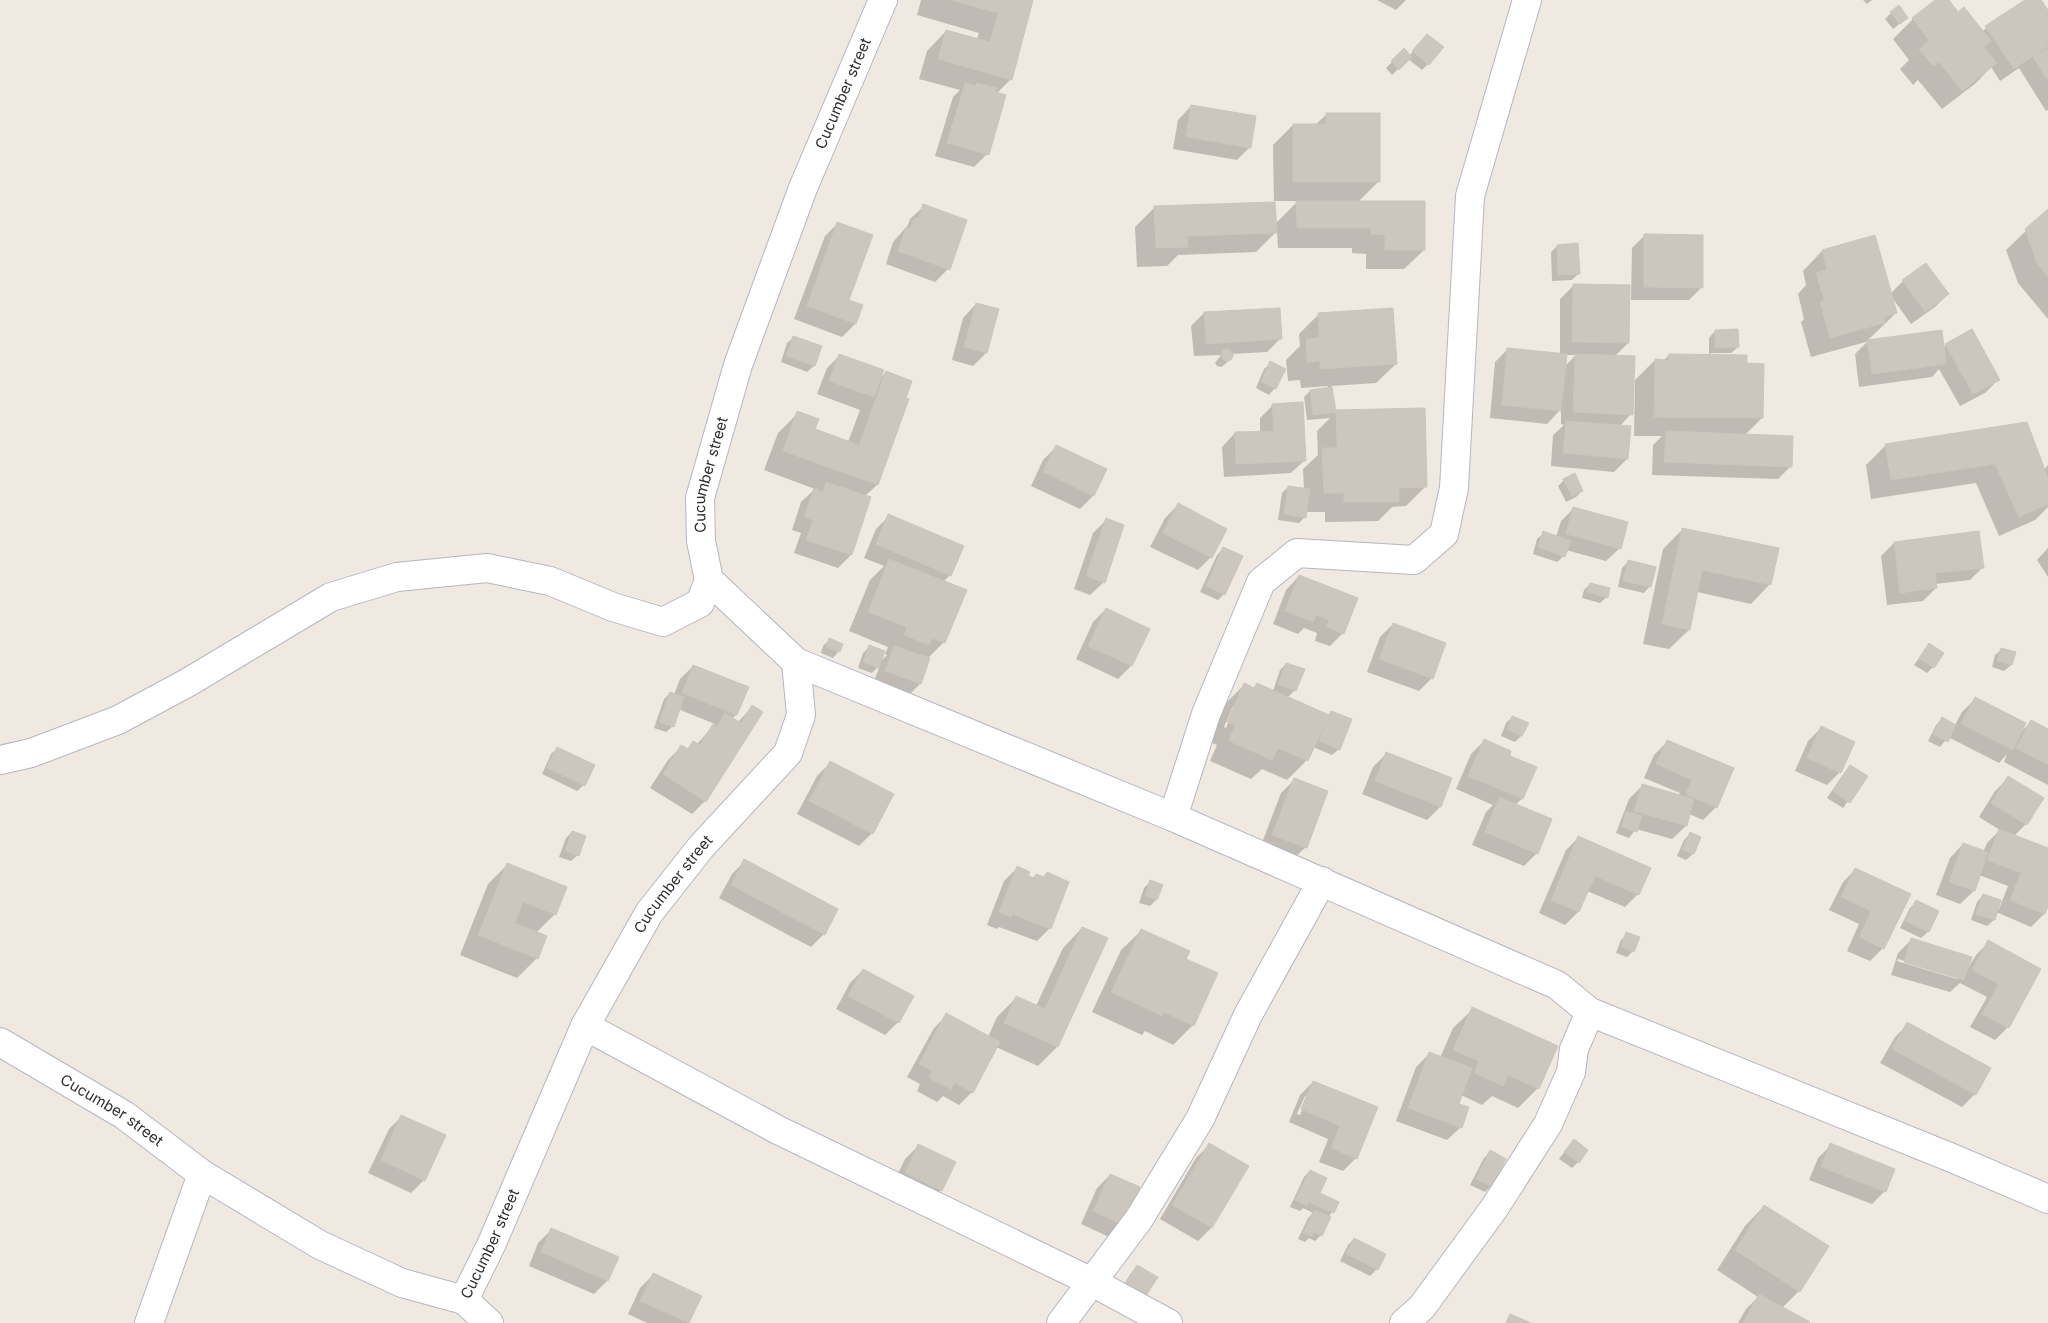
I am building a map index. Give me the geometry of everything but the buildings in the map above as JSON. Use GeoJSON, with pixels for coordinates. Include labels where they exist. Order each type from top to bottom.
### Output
{"type":"FeatureCollection","features":[{"type":"Feature","properties":{"kind":"street","name":"Cucumber street"},"geometry":{"type":"LineString","coordinates":[[708,580],[701,541],[700,498],[738,365],[803,188],[883,0]]}},
{"type":"Feature","properties":{"kind":"street"},"geometry":{"type":"LineString","coordinates":[[1172,817],[1206,714],[1261,582],[1296,553],[1414,560],[1444,534],[1454,488],[1470,196],[1527,0]]}},
{"type":"Feature","properties":{"kind":"street"},"geometry":{"type":"LineString","coordinates":[[0,760],[31,753],[118,720],[187,683],[331,597],[397,577],[487,568],[550,581],[613,607],[663,622],[700,603],[708,580],[796,662],[1322,881],[1557,985],[1590,1012],[1952,1158],[2048,1199]]}},
{"type":"Feature","properties":{"kind":"street","name":"Cucumber street"},"geometry":{"type":"LineString","coordinates":[[0,1042],[124,1115],[202,1174],[320,1245],[402,1283],[464,1300],[492,1243],[585,1026],[649,912],[701,847],[788,753],[801,715],[796,662]]}},
{"type":"Feature","properties":{"kind":"street"},"geometry":{"type":"LineString","coordinates":[[1061,1323],[1139,1219],[1200,1119],[1248,1015],[1322,881]]}},
{"type":"Feature","properties":{"kind":"street"},"geometry":{"type":"LineString","coordinates":[[1404,1323],[1422,1307],[1495,1208],[1548,1124],[1571,1072],[1574,1049],[1590,1012]]}},
{"type":"Feature","properties":{"kind":"street"},"geometry":{"type":"LineString","coordinates":[[585,1026],[778,1130],[1092,1282],[1168,1323]]}},
{"type":"Feature","properties":{"kind":"street"},"geometry":{"type":"LineString","coordinates":[[149,1323],[202,1174]]}},
{"type":"Feature","properties":{"kind":"street"},"geometry":{"type":"LineString","coordinates":[[464,1300],[489,1323]]}}]}
